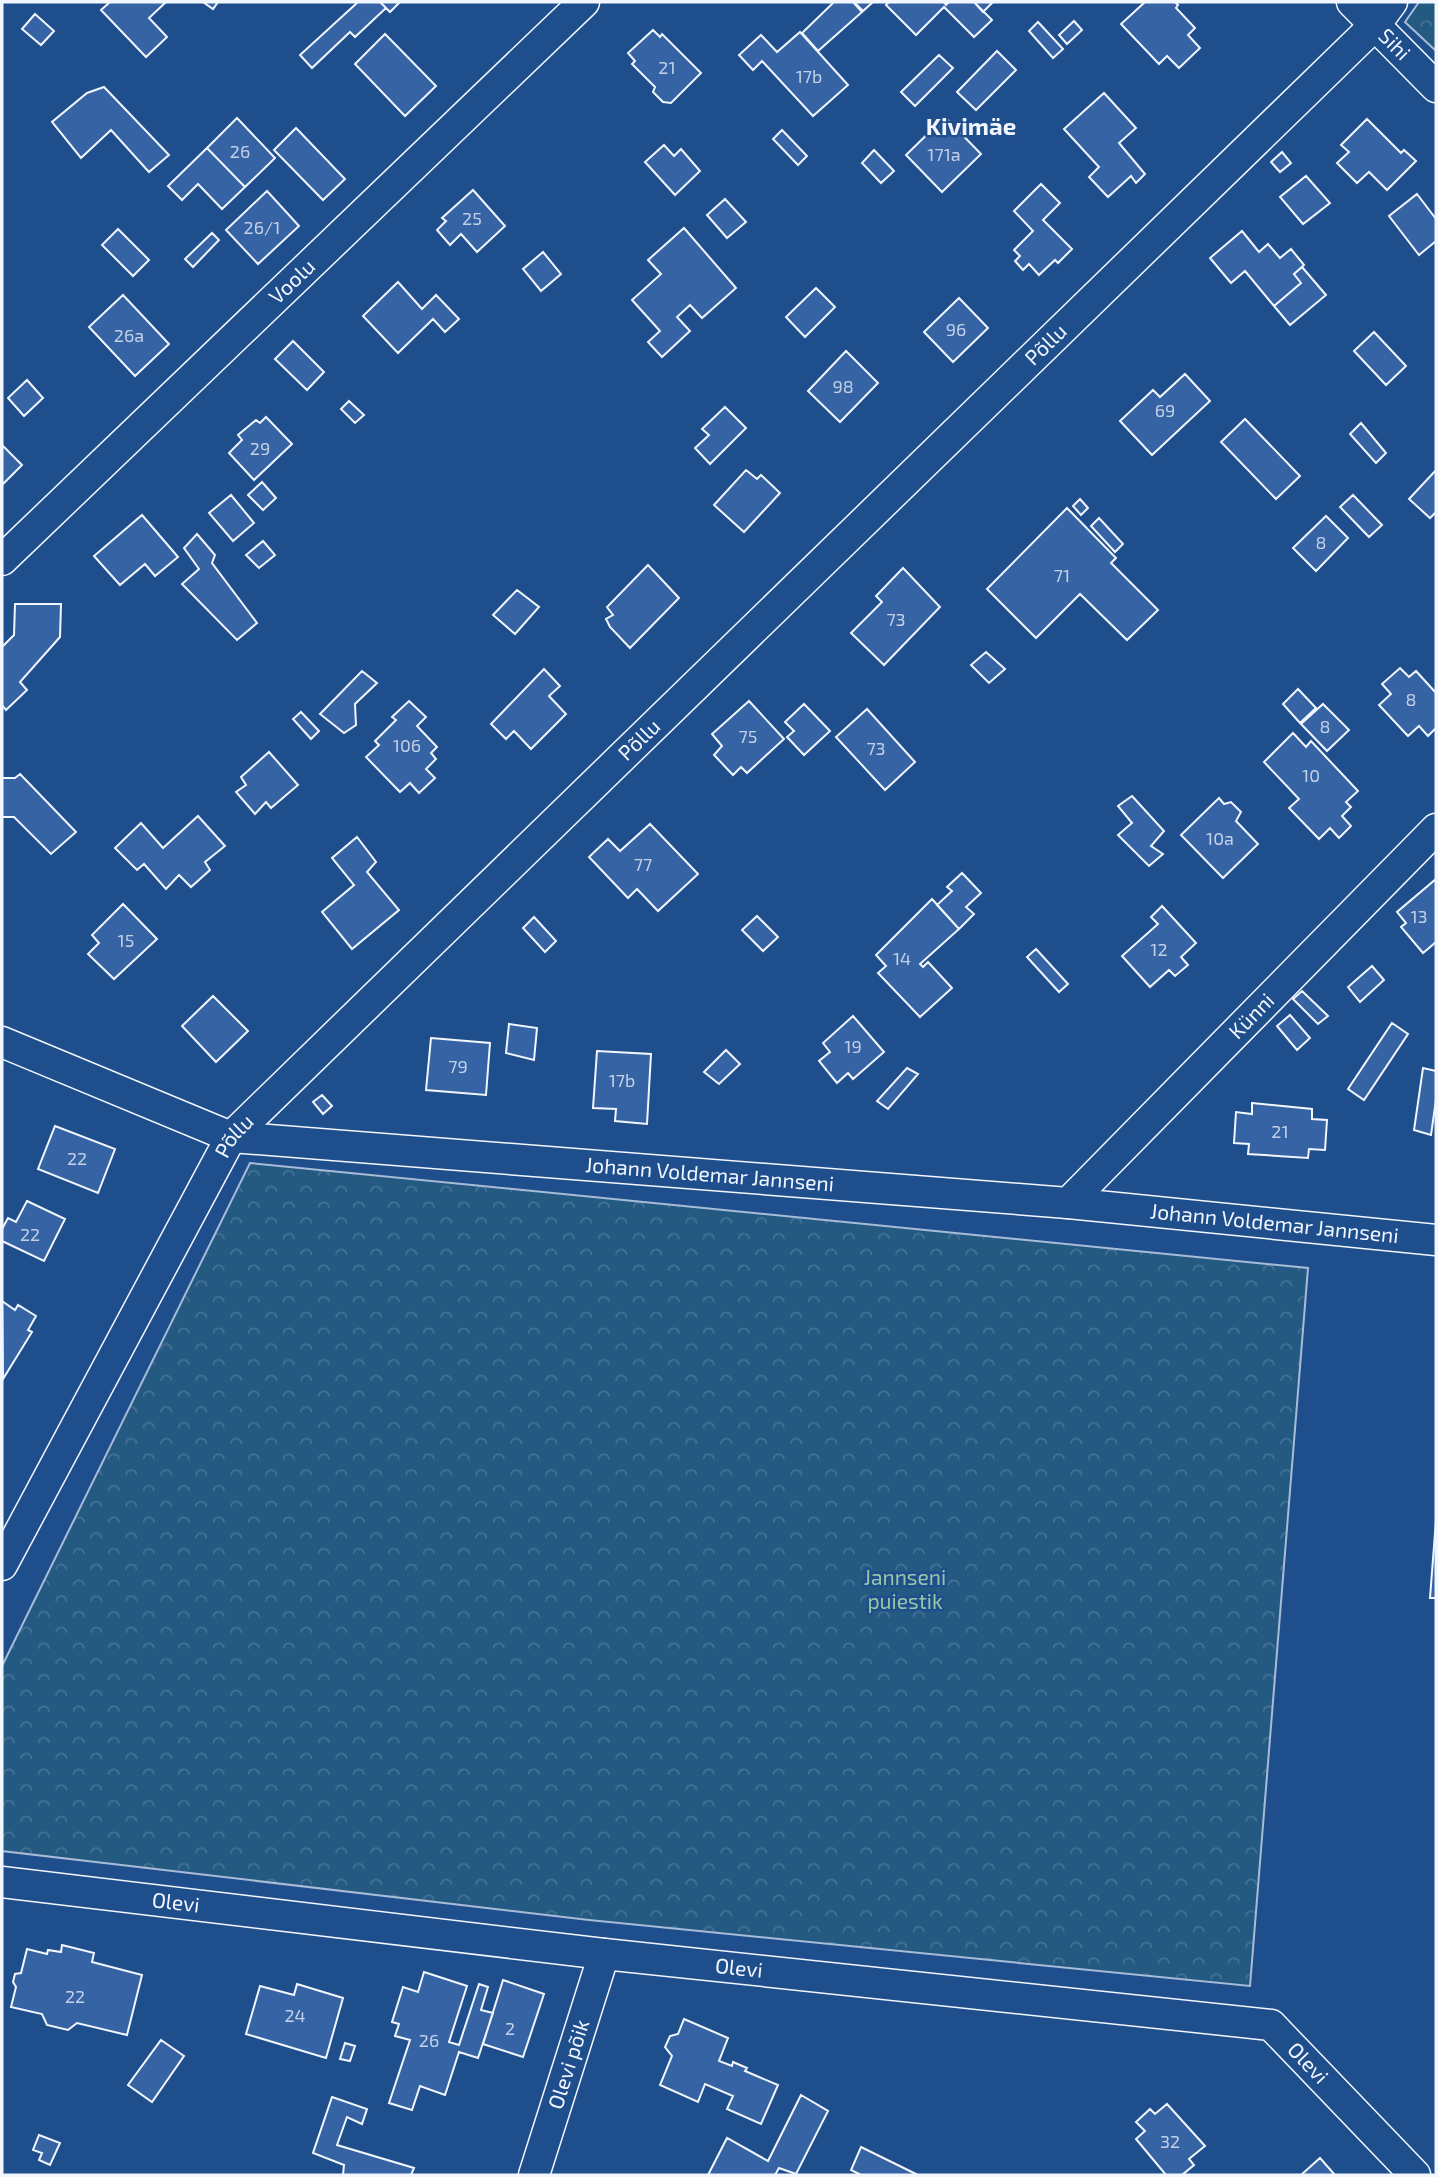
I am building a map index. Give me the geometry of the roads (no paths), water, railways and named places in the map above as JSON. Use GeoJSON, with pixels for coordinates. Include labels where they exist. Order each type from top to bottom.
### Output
{"type":"FeatureCollection","features":[{"type":"Feature","properties":{"kind":"street","name":"Voolu"},"geometry":{"type":"LineString","coordinates":[[2,560],[584,2]]}},
{"type":"Feature","properties":{"kind":"street","name":"Sihi"},"geometry":{"type":"LineString","coordinates":[[1352,2],[1383,13],[1436,87]]}},
{"type":"Feature","properties":{"kind":"street","name":"Põllu"},"geometry":{"type":"LineString","coordinates":[[2,1565],[231,1137],[1383,13]]}},
{"type":"Feature","properties":{"kind":"street","name":"Künni"},"geometry":{"type":"LineString","coordinates":[[1068,1203],[1436,829]]}},
{"type":"Feature","properties":{"kind":"street","name":"Johann Voldemar Jannseni"},"geometry":{"type":"LineString","coordinates":[[2,1042],[231,1137],[1068,1203],[1436,1240]]}},
{"type":"Feature","properties":{"kind":"street","name":"Olevi"},"geometry":{"type":"LineString","coordinates":[[2,1882],[604,1954],[1271,2025],[1415,2175]]}},
{"type":"Feature","properties":{"kind":"street","name":"Olevi põik"},"geometry":{"type":"LineString","coordinates":[[534,2175],[604,1954]]}},
{"type":"Feature","properties":{"kind":"district","name":"Kivimäe"},"geometry":{"type":"Point","coordinates":[971,127]}},
{"type":"Feature","properties":{"kind":"park label","name":"Jannseni puiestik"},"geometry":{"type":"Point","coordinates":[905,1590]}}]}
